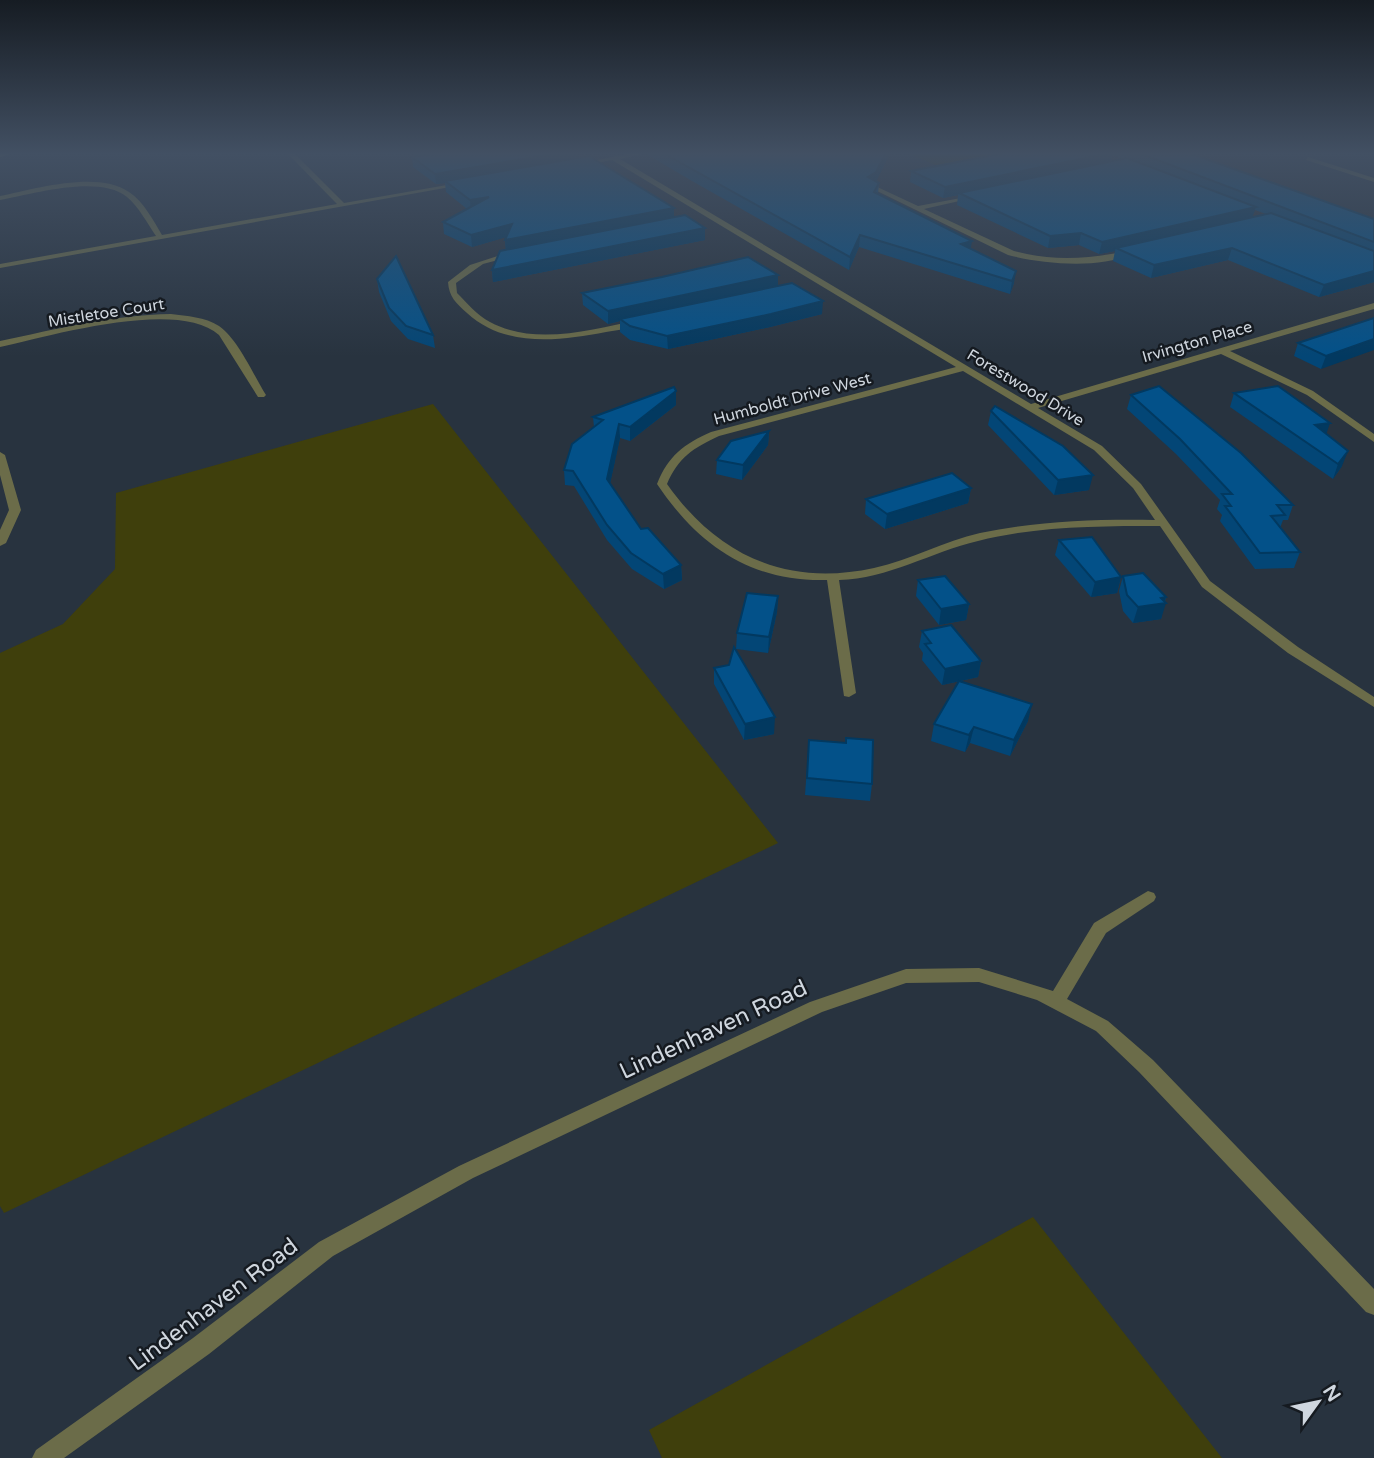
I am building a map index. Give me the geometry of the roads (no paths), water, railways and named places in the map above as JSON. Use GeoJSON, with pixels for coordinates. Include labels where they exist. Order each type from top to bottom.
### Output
{"type":"FeatureCollection","features":[{"type":"Feature","properties":{"kind":"street"},"geometry":{"type":"LineString","coordinates":[[148,221],[160,237]]}},
{"type":"Feature","properties":{"kind":"street"},"geometry":{"type":"LineString","coordinates":[[0,266],[251,221]]}},
{"type":"Feature","properties":{"kind":"street","name":"Forestwood Drive"},"geometry":{"type":"LineString","coordinates":[[718,221],[1098,448],[1137,486],[1206,584],[1293,650],[1374,703]]}},
{"type":"Feature","properties":{"kind":"street"},"geometry":{"type":"LineString","coordinates":[[945,221],[1011,253],[1034,260],[1087,262],[1145,249]]}},
{"type":"Feature","properties":{"kind":"street"},"geometry":{"type":"LineString","coordinates":[[520,252],[481,262],[463,271],[452,282],[453,294],[486,324],[509,333],[541,337],[591,333],[644,322]]}},
{"type":"Feature","properties":{"kind":"street"},"geometry":{"type":"LineString","coordinates":[[804,287],[821,283]]}},
{"type":"Feature","properties":{"kind":"street","name":"Irvington Place"},"geometry":{"type":"LineString","coordinates":[[1030,407],[1374,306]]}},
{"type":"Feature","properties":{"kind":"street","name":"Mistletoe Court"},"geometry":{"type":"LineString","coordinates":[[0,344],[123,320],[164,315],[200,318],[219,330],[261,396]]}},
{"type":"Feature","properties":{"kind":"street"},"geometry":{"type":"LineString","coordinates":[[1222,350],[1310,393],[1374,439]]}},
{"type":"Feature","properties":{"kind":"street","name":"Humboldt Drive West"},"geometry":{"type":"LineString","coordinates":[[832,576],[806,576],[761,567],[724,552],[675,506],[662,484],[669,462],[688,446],[715,434],[963,368]]}},
{"type":"Feature","properties":{"kind":"street"},"geometry":{"type":"LineString","coordinates":[[0,455],[15,510],[0,543]]}},
{"type":"Feature","properties":{"kind":"street"},"geometry":{"type":"LineString","coordinates":[[849,693],[832,576],[876,571],[985,535],[1086,522],[1162,523]]}},
{"type":"Feature","properties":{"kind":"street"},"geometry":{"type":"LineString","coordinates":[[1056,1001],[1100,928],[1148,897]]}},
{"type":"Feature","properties":{"kind":"street","name":"Lindenhaven Road"},"geometry":{"type":"LineString","coordinates":[[44,1458],[201,1346],[326,1249],[467,1172],[816,1007],[906,976],[979,975],[1042,993],[1102,1026],[1146,1066],[1374,1304]]}}]}
